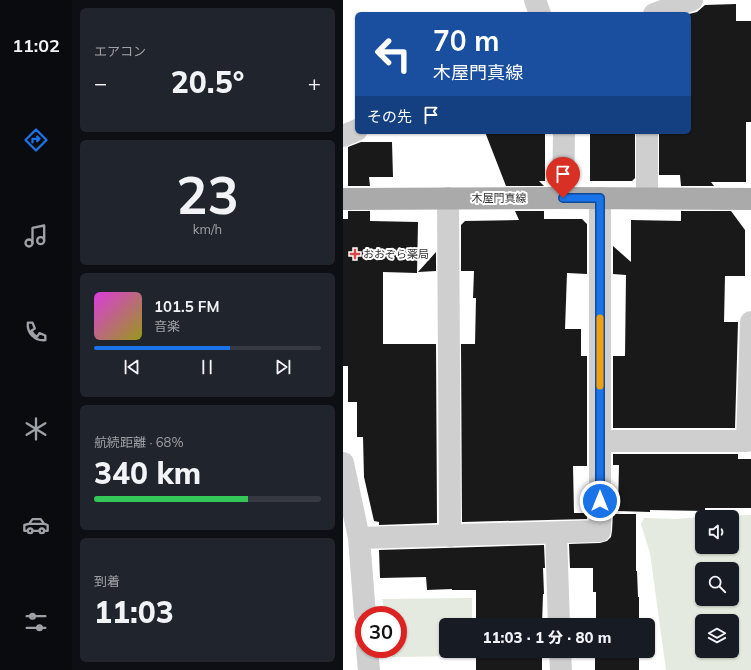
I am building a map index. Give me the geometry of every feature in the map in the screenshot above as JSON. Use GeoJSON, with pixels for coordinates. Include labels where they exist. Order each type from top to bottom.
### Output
{"type":"FeatureCollection","features":[{"type":"Feature","properties":{"kind":"main road","name":"木屋門真線"},"geometry":{"type":"LineString","coordinates":[[343,200],[448,198],[751,199]]}},
{"type":"Feature","properties":{"kind":"street"},"geometry":{"type":"LineString","coordinates":[[535,0],[539,12]]}},
{"type":"Feature","properties":{"kind":"street"},"geometry":{"type":"LineString","coordinates":[[659,12],[692,0]]}},
{"type":"Feature","properties":{"kind":"street"},"geometry":{"type":"LineString","coordinates":[[343,136],[355,131]]}},
{"type":"Feature","properties":{"kind":"street"},"geometry":{"type":"LineString","coordinates":[[563,198],[564,134]]}},
{"type":"Feature","properties":{"kind":"street"},"geometry":{"type":"LineString","coordinates":[[647,134],[647,198]]}},
{"type":"Feature","properties":{"kind":"street"},"geometry":{"type":"LineString","coordinates":[[448,198],[450,536]]}},
{"type":"Feature","properties":{"kind":"street"},"geometry":{"type":"LineString","coordinates":[[353,531],[450,536],[600,532],[600,198]]}},
{"type":"Feature","properties":{"kind":"street"},"geometry":{"type":"LineString","coordinates":[[600,441],[747,441],[749,423],[751,322]]}},
{"type":"Feature","properties":{"kind":"street"},"geometry":{"type":"LineString","coordinates":[[343,463],[364,606]]}},
{"type":"Feature","properties":{"kind":"street"},"geometry":{"type":"LineString","coordinates":[[556,533],[559,618]]}},
{"type":"Feature","properties":{"kind":"street"},"geometry":{"type":"LineString","coordinates":[[368,658],[369,670]]}},
{"type":"Feature","properties":{"kind":"street"},"geometry":{"type":"LineString","coordinates":[[560,658],[561,670]]}},
{"type":"Feature","properties":{"kind":"shaded area"},"geometry":{"type":"Polygon","coordinates":[[[751,515],[751,670],[666,670],[650,553],[641,524],[644,518],[675,519],[695,518],[695,554],[739,554],[739,516],[751,515]]]}},
{"type":"Feature","properties":{"kind":"shaded area"},"geometry":{"type":"Polygon","coordinates":[[[472,598],[472,618],[439,618],[439,656],[407,657],[407,606],[383,606],[382,599],[472,598]]]}},
{"type":"Feature","properties":{"kind":"building"},"geometry":{"type":"Polygon","coordinates":[[[736,4],[736,21],[751,21],[751,122],[746,122],[746,182],[711,182],[714,186],[681,186],[680,175],[659,175],[659,134],[691,134],[691,14],[697,12],[705,5],[736,4]]]}},
{"type":"Feature","properties":{"kind":"building"},"geometry":{"type":"Polygon","coordinates":[[[486,134],[545,134],[545,181],[539,181],[544,186],[506,186],[486,134]]]}},
{"type":"Feature","properties":{"kind":"building"},"geometry":{"type":"Polygon","coordinates":[[[590,134],[635,134],[635,178],[632,181],[590,181],[590,134]]]}},
{"type":"Feature","properties":{"kind":"building"},"geometry":{"type":"Polygon","coordinates":[[[361,142],[392,142],[393,177],[369,177],[370,186],[348,186],[348,147],[361,142]]]}},
{"type":"Feature","properties":{"kind":"building"},"geometry":{"type":"Polygon","coordinates":[[[348,211],[370,211],[370,221],[418,222],[417,273],[383,272],[383,344],[436,344],[437,523],[379,525],[379,522],[374,521],[364,477],[363,437],[357,437],[357,402],[348,402],[348,366],[343,366],[343,219],[348,219],[348,211]]]}},
{"type":"Feature","properties":{"kind":"building"},"geometry":{"type":"Polygon","coordinates":[[[515,211],[544,211],[544,219],[582,219],[587,224],[587,274],[567,273],[565,329],[581,329],[581,356],[587,356],[587,466],[573,466],[574,513],[587,513],[587,519],[462,522],[461,344],[475,344],[476,298],[473,298],[474,271],[461,271],[461,225],[465,221],[519,220],[515,211]]]}},
{"type":"Feature","properties":{"kind":"building"},"geometry":{"type":"Polygon","coordinates":[[[681,211],[731,211],[745,230],[745,276],[725,276],[724,322],[738,322],[735,428],[613,428],[613,356],[625,356],[626,275],[613,274],[613,246],[631,262],[631,220],[681,221],[681,211]]]}},
{"type":"Feature","properties":{"kind":"building"},"geometry":{"type":"Polygon","coordinates":[[[436,252],[436,271],[418,272],[436,252]]]}},
{"type":"Feature","properties":{"kind":"building"},"geometry":{"type":"Polygon","coordinates":[[[613,454],[738,454],[738,459],[751,459],[751,508],[705,508],[705,510],[695,511],[650,510],[650,512],[618,511],[619,465],[613,465],[613,454]]]}},
{"type":"Feature","properties":{"kind":"building"},"geometry":{"type":"Polygon","coordinates":[[[613,514],[636,514],[636,571],[639,597],[639,618],[596,618],[596,592],[593,592],[593,568],[570,568],[569,544],[600,543],[607,541],[611,537],[613,514]]]}},
{"type":"Feature","properties":{"kind":"building"},"geometry":{"type":"Polygon","coordinates":[[[544,545],[545,568],[543,568],[544,594],[542,618],[476,618],[476,590],[427,590],[426,577],[380,578],[379,550],[544,545]]]}},
{"type":"Feature","properties":{"kind":"building"},"geometry":{"type":"Polygon","coordinates":[[[476,658],[542,658],[542,670],[476,670],[476,658]]]}},
{"type":"Feature","properties":{"kind":"building"},"geometry":{"type":"Polygon","coordinates":[[[595,658],[639,658],[639,670],[595,670],[595,658]]]}},
{"type":"Feature","properties":{"kind":"slow traffic"},"geometry":{"type":"LineString","coordinates":[[600,318],[600,386]]}},
{"type":"Feature","properties":{"kind":"place","name":"おおぞら薬局"},"geometry":{"type":"Point","coordinates":[355,254]}},
{"type":"Feature","properties":{"kind":"route"},"geometry":{"type":"LineString","coordinates":[[563,198],[600,198],[600,501]]}}]}
